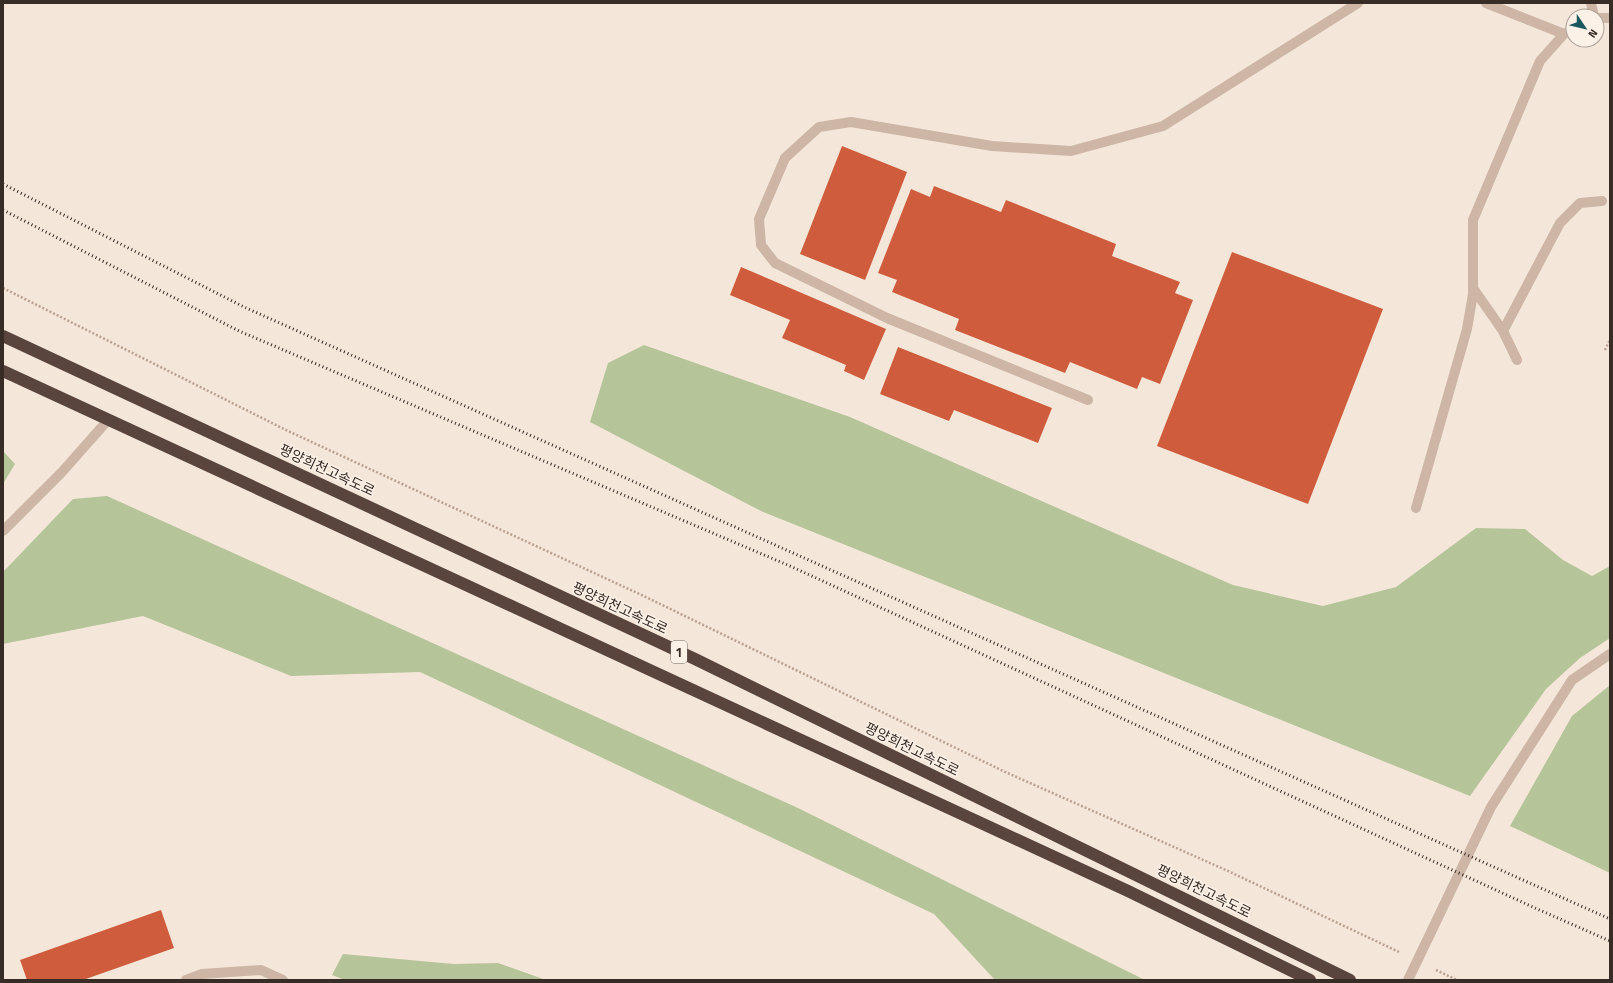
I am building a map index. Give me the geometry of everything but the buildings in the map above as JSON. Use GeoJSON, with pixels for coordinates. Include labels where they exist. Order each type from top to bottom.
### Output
{"type":"FeatureCollection","features":[{"type":"Feature","properties":{"kind":"highway","name":"평양희천고속도로"},"geometry":{"type":"LineString","coordinates":[[3,336],[702,663],[1350,980]]}},
{"type":"Feature","properties":{"kind":"highway","name":"1"},"geometry":{"type":"LineString","coordinates":[[3,371],[1128,891],[1310,980]]}},
{"type":"Feature","properties":{"kind":"street"},"geometry":{"type":"LineString","coordinates":[[1088,400],[887,318],[775,263],[761,245],[759,219],[785,158],[819,127],[851,122],[992,146],[1071,151],[1163,126],[1358,3]]}},
{"type":"Feature","properties":{"kind":"street"},"geometry":{"type":"LineString","coordinates":[[1486,3],[1565,31]]}},
{"type":"Feature","properties":{"kind":"street"},"geometry":{"type":"LineString","coordinates":[[1416,508],[1467,329],[1473,288],[1473,220],[1540,62],[1565,35]]}},
{"type":"Feature","properties":{"kind":"street"},"geometry":{"type":"LineString","coordinates":[[1504,331],[1560,223],[1580,204],[1602,201]]}},
{"type":"Feature","properties":{"kind":"street"},"geometry":{"type":"LineString","coordinates":[[1473,288],[1504,331],[1517,360]]}},
{"type":"Feature","properties":{"kind":"street"},"geometry":{"type":"LineString","coordinates":[[3,531],[62,472],[108,420]]}},
{"type":"Feature","properties":{"kind":"street"},"geometry":{"type":"LineString","coordinates":[[1408,980],[1491,807],[1572,680],[1610,654]]}},
{"type":"Feature","properties":{"kind":"street"},"geometry":{"type":"LineString","coordinates":[[186,980],[202,974],[261,970],[283,980]]}},
{"type":"Feature","properties":{"kind":"path"},"geometry":{"type":"LineString","coordinates":[[3,288],[288,432],[648,598],[1003,771],[1228,871],[1457,980]]}},
{"type":"Feature","properties":{"kind":"path"},"geometry":{"type":"LineString","coordinates":[[1605,350],[1610,340]]}},
{"type":"Feature","properties":{"kind":"green space"},"geometry":{"type":"Polygon","coordinates":[[[644,345],[850,417],[1233,585],[1323,606],[1396,587],[1476,528],[1525,529],[1563,560],[1592,576],[1610,566],[1610,638],[1580,658],[1546,689],[1470,796],[761,511],[590,422],[608,363],[644,345]]]}},
{"type":"Feature","properties":{"kind":"green space"},"geometry":{"type":"Polygon","coordinates":[[[3,451],[15,464],[3,484],[3,451]]]}},
{"type":"Feature","properties":{"kind":"green space"},"geometry":{"type":"Polygon","coordinates":[[[107,496],[798,808],[1145,980],[995,980],[934,914],[420,672],[291,676],[143,616],[3,644],[3,572],[73,499],[107,496]]]}},
{"type":"Feature","properties":{"kind":"green space"},"geometry":{"type":"Polygon","coordinates":[[[1610,685],[1610,873],[1510,826],[1572,716],[1610,685]]]}},
{"type":"Feature","properties":{"kind":"green space"},"geometry":{"type":"Polygon","coordinates":[[[343,954],[454,964],[498,963],[546,980],[345,980],[332,975],[343,954]]]}},
{"type":"Feature","properties":{"kind":"railway"},"geometry":{"type":"LineString","coordinates":[[3,184],[244,307],[1610,919]]}},
{"type":"Feature","properties":{"kind":"railway"},"geometry":{"type":"LineString","coordinates":[[3,210],[239,331],[790,566],[1610,941]]}}]}
